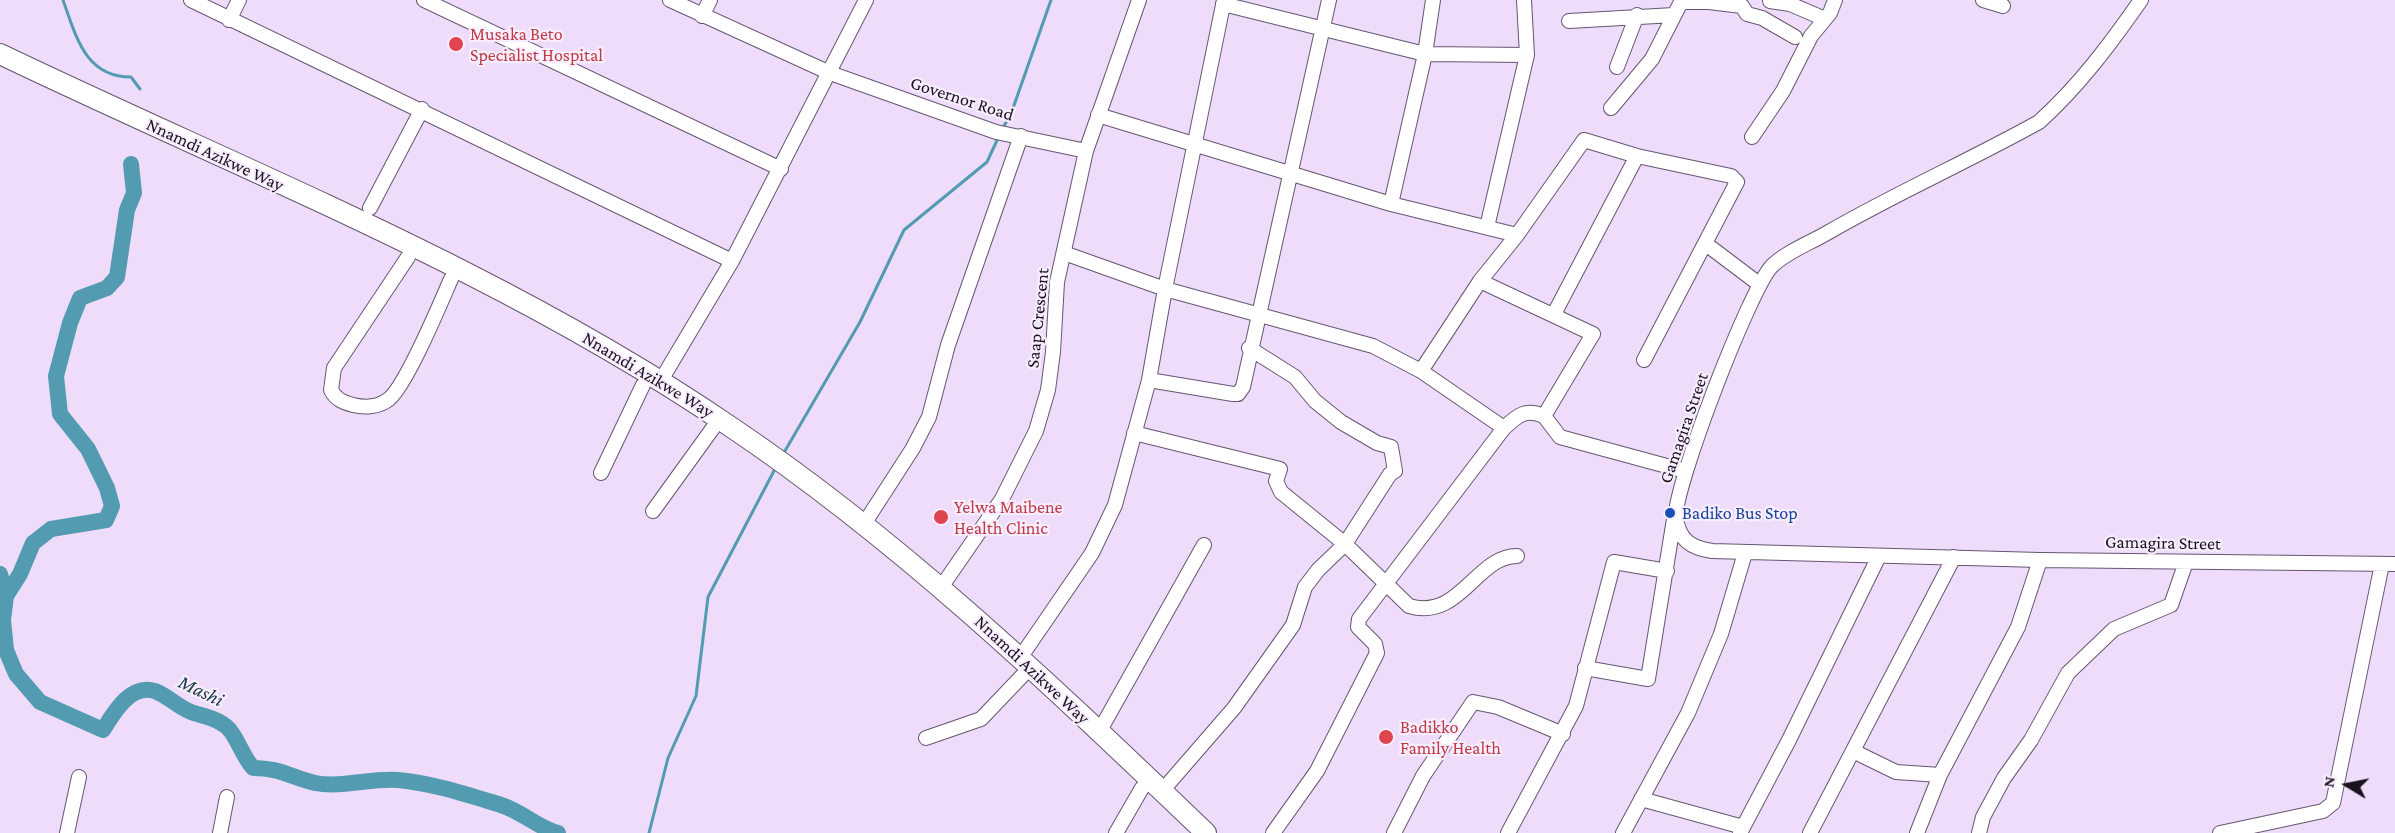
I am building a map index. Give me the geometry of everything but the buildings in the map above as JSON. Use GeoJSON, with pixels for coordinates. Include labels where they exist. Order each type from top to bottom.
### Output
{"type":"FeatureCollection","features":[{"type":"Feature","properties":{"kind":"highway","name":"Nnamdi Azikwe Way"},"geometry":{"type":"LineString","coordinates":[[2,62],[408,257],[728,424],[796,471],[942,586],[1142,788],[1190,833]]}},
{"type":"Feature","properties":{"kind":"highway","name":"Nnamdi Azikwe Way"},"geometry":{"type":"LineString","coordinates":[[2,62],[427,252],[577,333],[713,428],[867,543],[1099,732],[1206,833]]}},
{"type":"Feature","properties":{"kind":"street"},"geometry":{"type":"LineString","coordinates":[[191,0],[229,20],[422,109],[732,261]]}},
{"type":"Feature","properties":{"kind":"street"},"geometry":{"type":"LineString","coordinates":[[229,20],[239,0]]}},
{"type":"Feature","properties":{"kind":"street"},"geometry":{"type":"LineString","coordinates":[[424,0],[781,169]]}},
{"type":"Feature","properties":{"kind":"street","name":"Governor Road"},"geometry":{"type":"LineString","coordinates":[[670,0],[830,73],[1009,134],[1086,151]]}},
{"type":"Feature","properties":{"kind":"street"},"geometry":{"type":"LineString","coordinates":[[702,16],[710,0]]}},
{"type":"Feature","properties":{"kind":"street"},"geometry":{"type":"LineString","coordinates":[[602,473],[652,386],[732,261],[866,0]]}},
{"type":"Feature","properties":{"kind":"street","name":"Saap Crescent"},"geometry":{"type":"LineString","coordinates":[[942,586],[1002,499],[1036,431],[1048,390],[1053,352],[1053,313],[1086,151],[1139,0]]}},
{"type":"Feature","properties":{"kind":"street"},"geometry":{"type":"LineString","coordinates":[[1149,380],[1238,394],[1243,387],[1329,0]]}},
{"type":"Feature","properties":{"kind":"street"},"geometry":{"type":"LineString","coordinates":[[1391,204],[1425,54],[1433,0]]}},
{"type":"Feature","properties":{"kind":"street"},"geometry":{"type":"LineString","coordinates":[[1487,227],[1527,55],[1524,0]]}},
{"type":"Feature","properties":{"kind":"street"},"geometry":{"type":"LineString","coordinates":[[1752,137],[1783,91],[1811,36],[1830,13],[1835,0]]}},
{"type":"Feature","properties":{"kind":"street"},"geometry":{"type":"LineString","coordinates":[[1983,0],[2003,6]]}},
{"type":"Feature","properties":{"kind":"street","name":"Gamagira Street"},"geometry":{"type":"LineString","coordinates":[[2141,0],[2109,45],[2059,104],[2039,122],[1846,222],[1772,265],[1759,284],[1743,316],[1685,471],[1675,511],[1679,530],[1690,546],[1712,551],[1745,553],[2040,560],[2388,564]]}},
{"type":"Feature","properties":{"kind":"street"},"geometry":{"type":"LineString","coordinates":[[1611,108],[1652,59],[1681,1],[1742,6],[1747,14],[1761,18],[1795,37]]}},
{"type":"Feature","properties":{"kind":"street"},"geometry":{"type":"LineString","coordinates":[[1770,1],[1790,4],[1825,19]]}},
{"type":"Feature","properties":{"kind":"street"},"geometry":{"type":"LineString","coordinates":[[926,738],[981,719],[1021,667],[1092,553],[1115,505],[1149,380],[1165,289],[1224,2],[1323,30],[1425,54],[1527,55]]}},
{"type":"Feature","properties":{"kind":"street"},"geometry":{"type":"LineString","coordinates":[[1569,21],[1637,15],[1674,15]]}},
{"type":"Feature","properties":{"kind":"street"},"geometry":{"type":"LineString","coordinates":[[1617,67],[1637,15]]}},
{"type":"Feature","properties":{"kind":"street"},"geometry":{"type":"LineString","coordinates":[[370,208],[422,109]]}},
{"type":"Feature","properties":{"kind":"street"},"geometry":{"type":"LineString","coordinates":[[1098,115],[1391,204],[1516,235]]}},
{"type":"Feature","properties":{"kind":"street"},"geometry":{"type":"LineString","coordinates":[[864,524],[913,448],[929,417],[1009,134]]}},
{"type":"Feature","properties":{"kind":"street"},"geometry":{"type":"LineString","coordinates":[[1421,371],[1480,281],[1584,140],[1637,156],[1736,179],[1737,187],[1644,360]]}},
{"type":"Feature","properties":{"kind":"street"},"geometry":{"type":"LineString","coordinates":[[1554,314],[1637,156]]}},
{"type":"Feature","properties":{"kind":"street"},"geometry":{"type":"LineString","coordinates":[[1706,244],[1759,284]]}},
{"type":"Feature","properties":{"kind":"street"},"geometry":{"type":"LineString","coordinates":[[1064,253],[1165,289],[1372,346],[1421,371],[1504,428]]}},
{"type":"Feature","properties":{"kind":"street"},"geometry":{"type":"LineString","coordinates":[[408,257],[334,368],[331,390],[341,401],[359,407],[371,406],[382,403],[394,394],[426,336],[451,279]]}},
{"type":"Feature","properties":{"kind":"street"},"geometry":{"type":"LineString","coordinates":[[1480,281],[1593,334],[1544,416]]}},
{"type":"Feature","properties":{"kind":"street"},"geometry":{"type":"LineString","coordinates":[[1162,791],[1234,708],[1293,625],[1305,587],[1318,570],[1345,544],[1390,474],[1395,471],[1391,447],[1377,443],[1341,422],[1315,401],[1295,377],[1250,348]]}},
{"type":"Feature","properties":{"kind":"street"},"geometry":{"type":"LineString","coordinates":[[1273,833],[1317,771],[1377,653],[1375,644],[1357,623],[1388,585],[1504,428],[1522,413],[1532,410],[1544,416],[1560,437],[1685,471]]}},
{"type":"Feature","properties":{"kind":"street"},"geometry":{"type":"LineString","coordinates":[[653,511],[713,428]]}},
{"type":"Feature","properties":{"kind":"street"},"geometry":{"type":"LineString","coordinates":[[1134,433],[1280,469],[1276,481],[1281,492],[1345,544],[1409,606],[1423,610],[1438,607],[1479,578],[1492,563],[1517,556]]}},
{"type":"Feature","properties":{"kind":"street"},"geometry":{"type":"LineString","coordinates":[[1585,668],[1648,678],[1675,511]]}},
{"type":"Feature","properties":{"kind":"street"},"geometry":{"type":"LineString","coordinates":[[1099,732],[1203,544]]}},
{"type":"Feature","properties":{"kind":"street"},"geometry":{"type":"LineString","coordinates":[[1623,833],[1688,713],[1721,634],[1745,553]]}},
{"type":"Feature","properties":{"kind":"street"},"geometry":{"type":"LineString","coordinates":[[1641,799],[1741,830],[1789,740],[1879,556]]}},
{"type":"Feature","properties":{"kind":"street"},"geometry":{"type":"LineString","coordinates":[[1810,833],[1954,557]]}},
{"type":"Feature","properties":{"kind":"street"},"geometry":{"type":"LineString","coordinates":[[1917,833],[1940,775],[2018,627],[2040,560]]}},
{"type":"Feature","properties":{"kind":"street"},"geometry":{"type":"LineString","coordinates":[[1508,833],[1576,706],[1614,562],[1667,571]]}},
{"type":"Feature","properties":{"kind":"street"},"geometry":{"type":"LineString","coordinates":[[1979,833],[1983,818],[2004,778],[2031,740],[2068,673],[2114,629],[2171,605],[2186,562]]}},
{"type":"Feature","properties":{"kind":"street"},"geometry":{"type":"LineString","coordinates":[[2220,833],[2323,811],[2333,803],[2388,564]]}},
{"type":"Feature","properties":{"kind":"street"},"geometry":{"type":"LineString","coordinates":[[1394,833],[1423,776],[1473,702],[1498,707],[1563,734]]}},
{"type":"Feature","properties":{"kind":"street"},"geometry":{"type":"LineString","coordinates":[[1853,751],[1896,772],[1940,775]]}},
{"type":"Feature","properties":{"kind":"street"},"geometry":{"type":"LineString","coordinates":[[70,832],[79,777]]}},
{"type":"Feature","properties":{"kind":"street"},"geometry":{"type":"LineString","coordinates":[[1116,833],[1142,788]]}},
{"type":"Feature","properties":{"kind":"street"},"geometry":{"type":"LineString","coordinates":[[220,833],[227,797]]}},
{"type":"Feature","properties":{"kind":"waterway"},"geometry":{"type":"LineString","coordinates":[[63,0],[78,40],[93,62],[103,70],[115,75],[131,77],[140,89]]}},
{"type":"Feature","properties":{"kind":"waterway"},"geometry":{"type":"LineString","coordinates":[[1002,130],[1012,111],[1051,0]]}},
{"type":"Feature","properties":{"kind":"waterway"},"geometry":{"type":"LineString","coordinates":[[782,456],[860,322],[904,230],[987,162],[999,136]]}},
{"type":"Feature","properties":{"kind":"waterway","name":"Mashi"},"geometry":{"type":"LineString","coordinates":[[131,164],[134,193],[127,210],[117,277],[107,288],[80,298],[70,323],[56,376],[60,414],[88,449],[107,488],[112,506],[106,520],[51,529],[33,543],[20,574],[6,596],[3,620],[6,650],[16,674],[40,702],[103,730],[117,709],[130,696],[138,691],[155,691],[186,710],[213,719],[228,728],[253,768],[278,771],[325,784],[388,780],[424,784],[501,805],[558,833]]}},
{"type":"Feature","properties":{"kind":"waterway"},"geometry":{"type":"LineString","coordinates":[[649,833],[668,758],[696,696],[708,597],[776,467]]}},
{"type":"Feature","properties":{"kind":"waterway"},"geometry":{"type":"LineString","coordinates":[[0,574],[6,596]]}},
{"type":"Feature","properties":{"kind":"place","name":"Musaka Beto Specialist Hospital"},"geometry":{"type":"Point","coordinates":[456,44]}},
{"type":"Feature","properties":{"kind":"place","name":"Badiko Bus Stop"},"geometry":{"type":"Point","coordinates":[1670,513]}},
{"type":"Feature","properties":{"kind":"place","name":"Yelwa Maibene Health Clinic"},"geometry":{"type":"Point","coordinates":[941,517]}},
{"type":"Feature","properties":{"kind":"place","name":"Badikko Family Health"},"geometry":{"type":"Point","coordinates":[1386,737]}}]}
